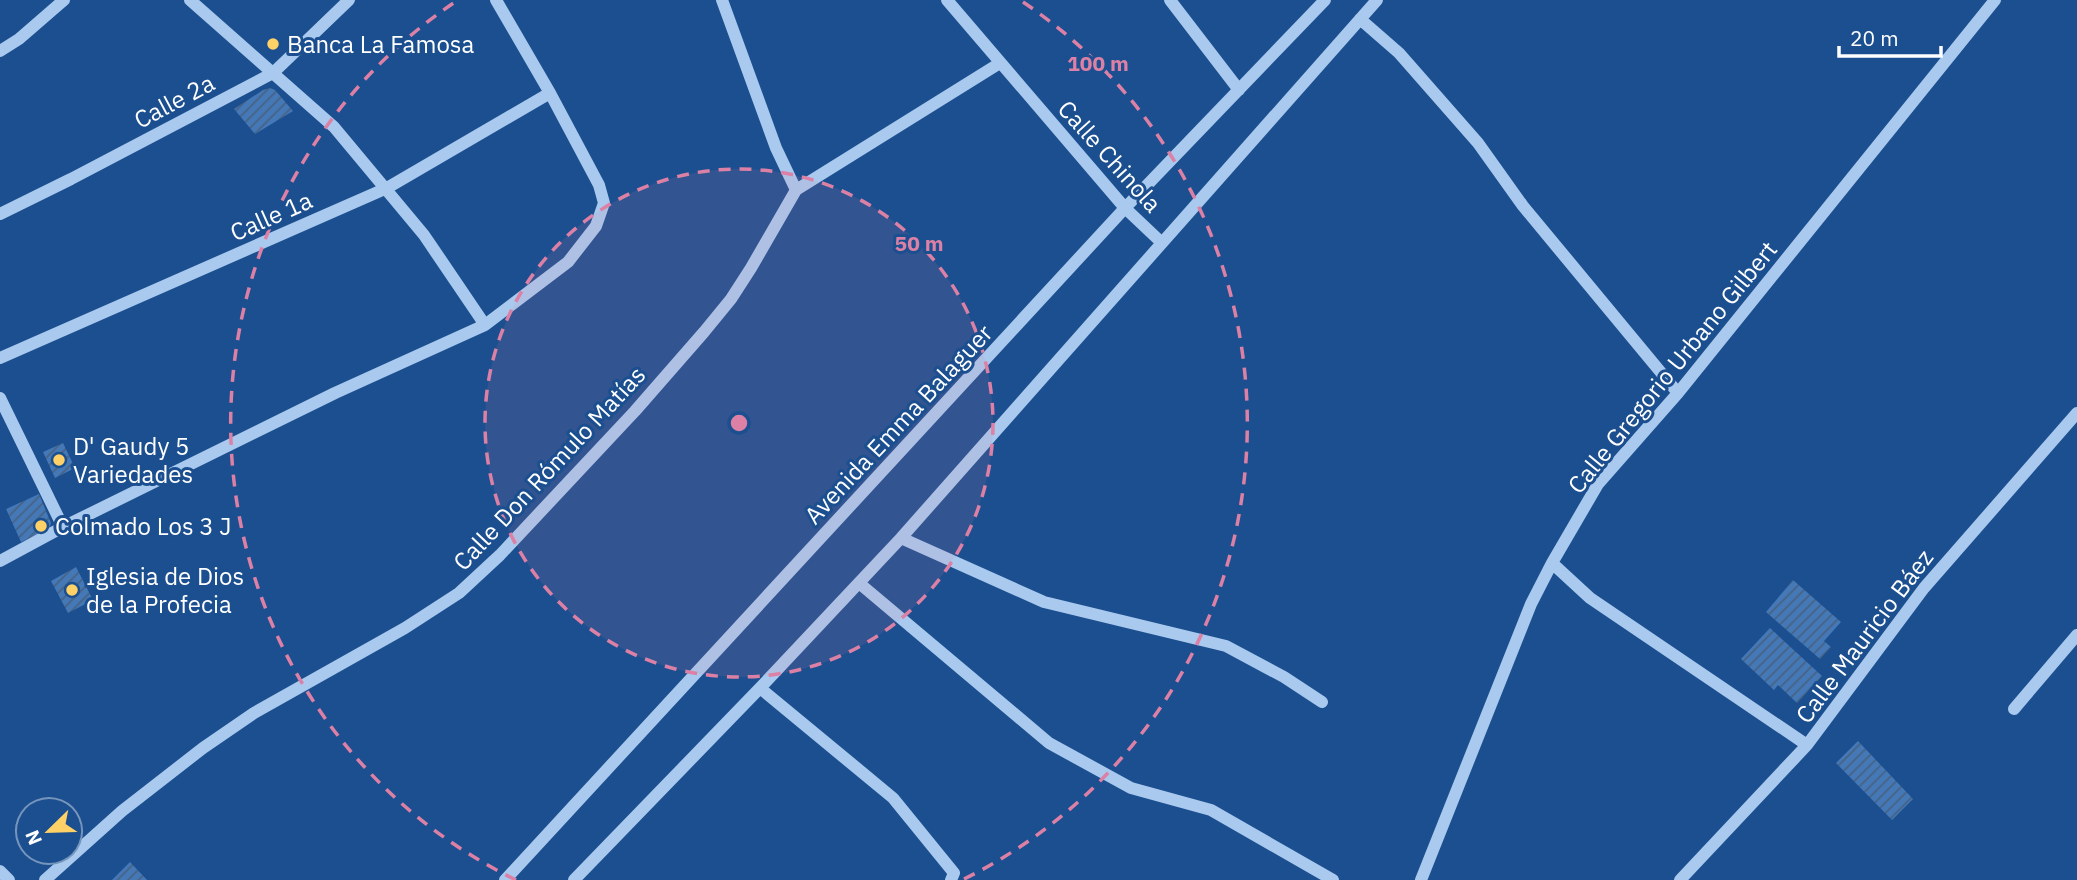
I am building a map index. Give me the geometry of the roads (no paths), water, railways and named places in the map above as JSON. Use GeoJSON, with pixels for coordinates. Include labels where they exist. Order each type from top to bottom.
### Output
{"type":"FeatureCollection","features":[{"type":"Feature","properties":{"kind":"street"},"geometry":{"type":"LineString","coordinates":[[0,51],[19,39],[64,0]]}},
{"type":"Feature","properties":{"kind":"street"},"geometry":{"type":"LineString","coordinates":[[191,0],[334,127],[424,235],[485,325]]}},
{"type":"Feature","properties":{"kind":"street","name":"Calle 2a"},"geometry":{"type":"LineString","coordinates":[[0,214],[273,73],[349,0]]}},
{"type":"Feature","properties":{"kind":"street"},"geometry":{"type":"LineString","coordinates":[[0,561],[63,527],[335,393],[485,325],[568,262],[596,226],[604,204],[599,185],[496,0]]}},
{"type":"Feature","properties":{"kind":"street"},"geometry":{"type":"LineString","coordinates":[[722,0],[776,148],[796,190]]}},
{"type":"Feature","properties":{"kind":"street","name":"Calle Chinola"},"geometry":{"type":"LineString","coordinates":[[947,0],[1125,208],[1162,243]]}},
{"type":"Feature","properties":{"kind":"street"},"geometry":{"type":"LineString","coordinates":[[1170,0],[1238,90]]}},
{"type":"Feature","properties":{"kind":"street","name":"Avenida Emma Balaguer"},"geometry":{"type":"LineString","coordinates":[[505,880],[1125,208],[1325,0]]}},
{"type":"Feature","properties":{"kind":"street"},"geometry":{"type":"LineString","coordinates":[[574,880],[901,538],[1377,0]]}},
{"type":"Feature","properties":{"kind":"street","name":"Calle Gregorio Urbano Gilbert"},"geometry":{"type":"LineString","coordinates":[[1421,880],[1531,604],[1598,484],[1678,393],[1995,0]]}},
{"type":"Feature","properties":{"kind":"street"},"geometry":{"type":"LineString","coordinates":[[1360,19],[1399,53],[1478,143],[1523,206],[1678,393]]}},
{"type":"Feature","properties":{"kind":"street","name":"Calle Don Rómulo Matías"},"geometry":{"type":"LineString","coordinates":[[45,880],[122,811],[203,748],[254,713],[405,628],[459,593],[591,458],[704,332],[731,299],[796,190],[1000,63]]}},
{"type":"Feature","properties":{"kind":"street","name":"Calle 1a"},"geometry":{"type":"LineString","coordinates":[[0,358],[387,188],[550,93]]}},
{"type":"Feature","properties":{"kind":"street"},"geometry":{"type":"LineString","coordinates":[[0,398],[63,527]]}},
{"type":"Feature","properties":{"kind":"street","name":"Calle Mauricio Báez"},"geometry":{"type":"LineString","coordinates":[[1681,880],[1807,745],[1924,588],[2077,413]]}},
{"type":"Feature","properties":{"kind":"street"},"geometry":{"type":"LineString","coordinates":[[901,538],[1044,602],[1226,646],[1284,677],[1322,702]]}},
{"type":"Feature","properties":{"kind":"street"},"geometry":{"type":"LineString","coordinates":[[1552,563],[1590,598],[1807,745]]}},
{"type":"Feature","properties":{"kind":"street"},"geometry":{"type":"LineString","coordinates":[[859,583],[1049,743],[1131,788],[1210,810],[1333,880]]}},
{"type":"Feature","properties":{"kind":"street"},"geometry":{"type":"LineString","coordinates":[[2014,709],[2077,635]]}},
{"type":"Feature","properties":{"kind":"street"},"geometry":{"type":"LineString","coordinates":[[760,688],[893,798],[952,876]]}},
{"type":"Feature","properties":{"kind":"street"},"geometry":{"type":"LineString","coordinates":[[0,871],[9,880]]}},
{"type":"Feature","properties":{"kind":"place","name":"Banca La Famosa"},"geometry":{"type":"Point","coordinates":[273,44]}},
{"type":"Feature","properties":{"kind":"place","name":"D' Gaudy 5 Variedades"},"geometry":{"type":"Point","coordinates":[59,460]}},
{"type":"Feature","properties":{"kind":"place","name":"Colmado Los 3 J"},"geometry":{"type":"Point","coordinates":[41,526]}},
{"type":"Feature","properties":{"kind":"place","name":"Iglesia de Dios de la Profecia"},"geometry":{"type":"Point","coordinates":[72,590]}}]}
